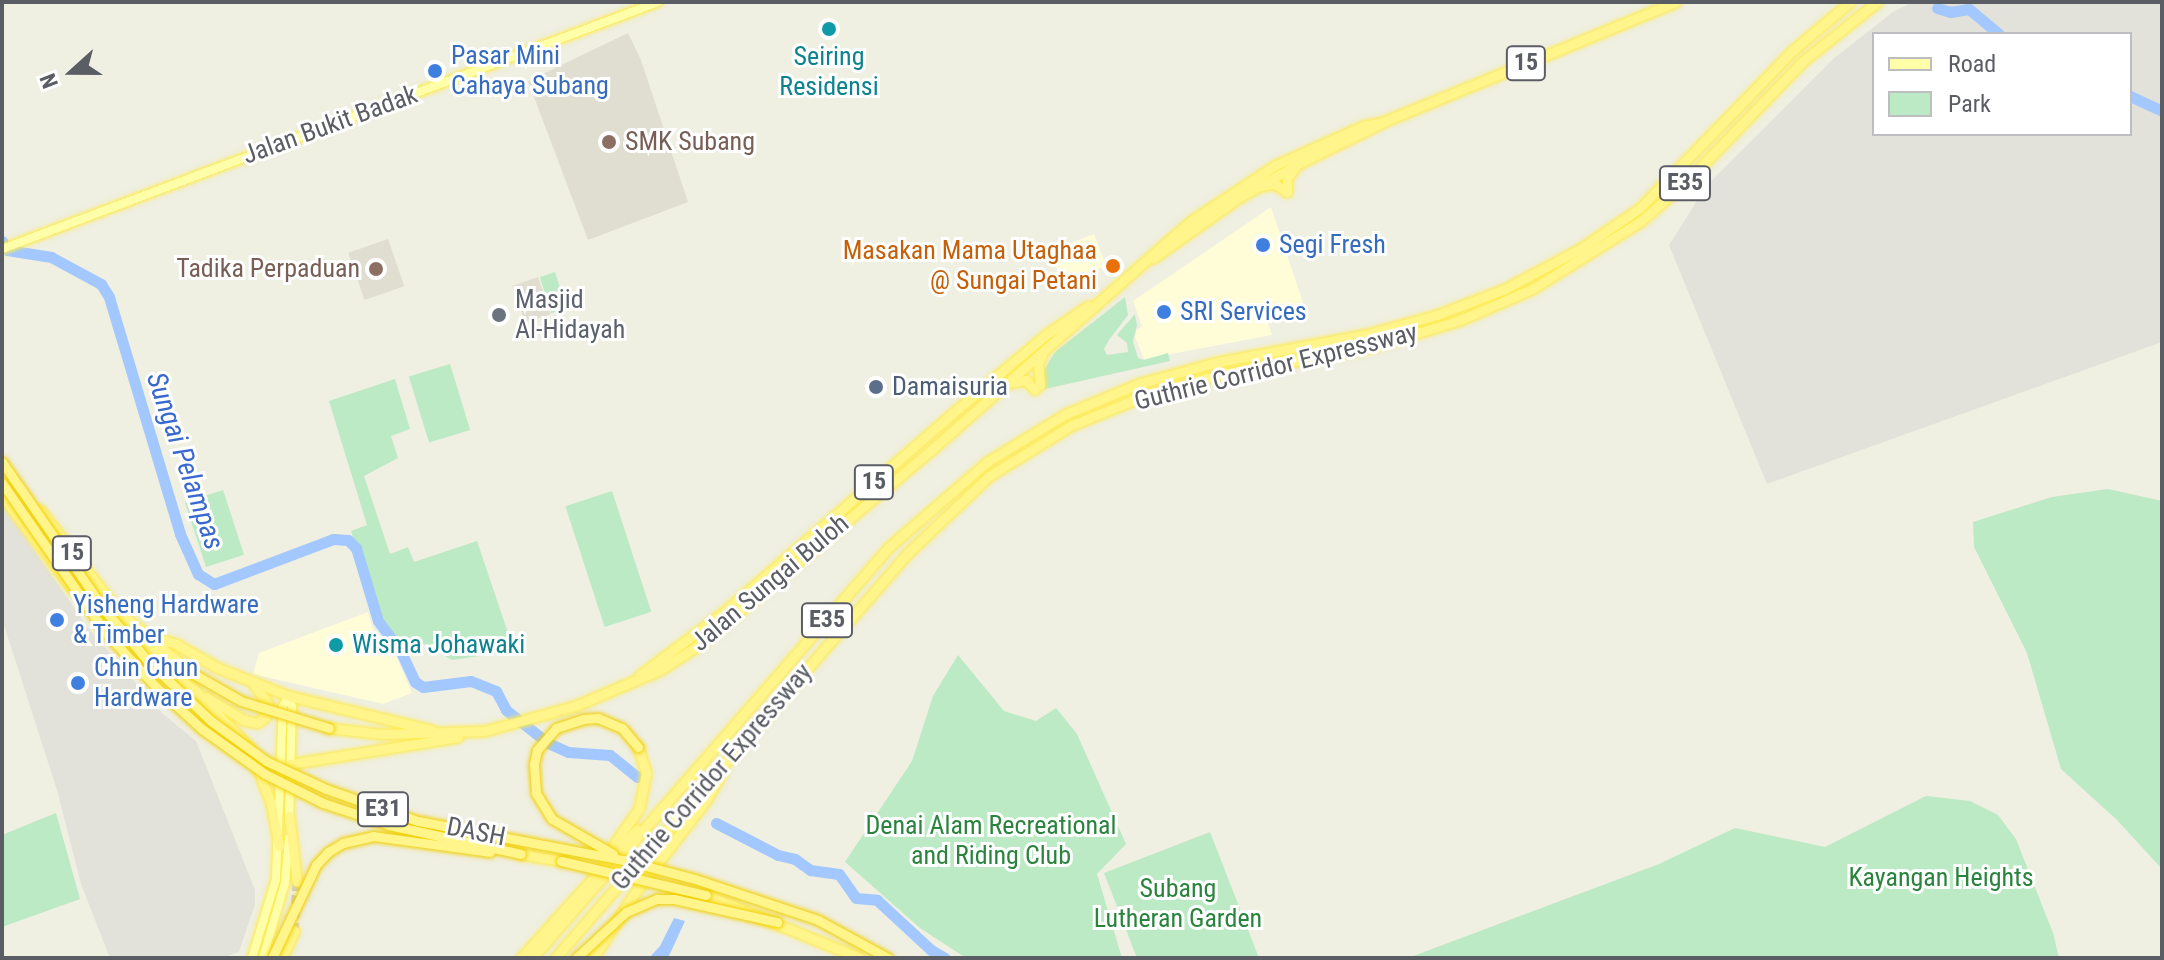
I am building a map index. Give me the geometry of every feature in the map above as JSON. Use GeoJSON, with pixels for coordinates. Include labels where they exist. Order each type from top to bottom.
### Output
{"type":"FeatureCollection","features":[{"type":"Feature","properties":{"kind":"highway","name":"Jalan Sungai Buloh"},"geometry":{"type":"LineString","coordinates":[[2,460],[98,589],[118,611],[149,642],[192,673],[241,701],[329,728],[382,734],[468,732],[548,715],[628,685],[660,670],[700,644],[1010,383],[1147,261],[1257,186],[1383,122],[1675,2]]}},
{"type":"Feature","properties":{"kind":"highway","name":"Guthrie Corridor Expressway"},"geometry":{"type":"LineString","coordinates":[[532,958],[889,547],[943,496],[1030,433],[1066,414],[1141,383],[1218,362],[1368,334],[1437,315],[1505,289],[1580,249],[1640,208],[1792,51],[1850,2]]}},
{"type":"Feature","properties":{"kind":"highway","name":"Guthrie Corridor Expressway"},"geometry":{"type":"LineString","coordinates":[[555,958],[733,752],[935,526],[989,476],[1072,425],[1146,395],[1204,379],[1374,346],[1460,320],[1532,289],[1641,221],[1701,167],[1803,61],[1877,2]]}},
{"type":"Feature","properties":{"kind":"highway","name":"Jalan Sungai Buloh"},"geometry":{"type":"LineString","coordinates":[[1147,261],[1160,246],[1215,202],[1276,165],[1363,126],[1383,122]]}},
{"type":"Feature","properties":{"kind":"highway"},"geometry":{"type":"LineString","coordinates":[[1257,186],[1275,184],[1287,192],[1287,178],[1302,162]]}},
{"type":"Feature","properties":{"kind":"highway","name":"Jalan Sungai Buloh"},"geometry":{"type":"LineString","coordinates":[[628,685],[723,613],[1047,334],[1123,281]]}},
{"type":"Feature","properties":{"kind":"highway"},"geometry":{"type":"LineString","coordinates":[[1012,363],[1027,365],[1047,334]]}},
{"type":"Feature","properties":{"kind":"highway"},"geometry":{"type":"LineString","coordinates":[[1010,383],[1026,380],[1037,388],[1038,364],[1043,351]]}},
{"type":"Feature","properties":{"kind":"highway","name":"DASH"},"geometry":{"type":"LineString","coordinates":[[2,460],[103,608],[148,661],[211,721],[266,761],[326,789],[418,821],[623,860],[695,879],[818,920],[888,958]]}},
{"type":"Feature","properties":{"kind":"highway","name":"DASH"},"geometry":{"type":"LineString","coordinates":[[2,483],[106,633],[156,687],[202,729],[265,774],[323,803],[389,825],[586,865],[720,898],[860,958]]}},
{"type":"Feature","properties":{"kind":"highway","name":"Jalan Sungai Buloh"},"geometry":{"type":"LineString","coordinates":[[2,495],[65,582],[123,633],[149,642]]}},
{"type":"Feature","properties":{"kind":"highway"},"geometry":{"type":"LineString","coordinates":[[149,642],[176,644],[248,681],[289,696],[447,733]]}},
{"type":"Feature","properties":{"kind":"highway"},"geometry":{"type":"LineString","coordinates":[[149,642],[160,664],[244,720],[257,723],[265,717],[268,703],[248,681]]}},
{"type":"Feature","properties":{"kind":"highway"},"geometry":{"type":"LineString","coordinates":[[194,689],[250,748],[271,804],[279,846]]}},
{"type":"Feature","properties":{"kind":"highway"},"geometry":{"type":"LineString","coordinates":[[581,889],[639,809],[646,773],[638,747],[622,728],[598,718],[583,719],[556,728],[537,750],[534,764],[536,793],[552,819],[623,860]]}},
{"type":"Feature","properties":{"kind":"highway"},"geometry":{"type":"LineString","coordinates":[[290,764],[435,742],[468,732]]}},
{"type":"Feature","properties":{"kind":"highway"},"geometry":{"type":"LineString","coordinates":[[593,958],[634,894],[706,800],[733,752]]}},
{"type":"Feature","properties":{"kind":"highway"},"geometry":{"type":"LineString","coordinates":[[521,958],[635,830],[661,810]]}},
{"type":"Feature","properties":{"kind":"highway"},"geometry":{"type":"LineString","coordinates":[[289,816],[297,882]]}},
{"type":"Feature","properties":{"kind":"highway"},"geometry":{"type":"LineString","coordinates":[[272,958],[304,884],[328,852],[343,843],[373,836],[521,854]]}},
{"type":"Feature","properties":{"kind":"highway"},"geometry":{"type":"LineString","coordinates":[[576,958],[626,912],[657,899],[674,899],[777,922]]}},
{"type":"Feature","properties":{"kind":"highway"},"geometry":{"type":"LineString","coordinates":[[282,958],[294,931]]}},
{"type":"Feature","properties":{"kind":"main road","name":"Jalan Bukit Badak"},"geometry":{"type":"LineString","coordinates":[[6,247],[658,2]]}},
{"type":"Feature","properties":{"kind":"main road"},"geometry":{"type":"LineString","coordinates":[[263,958],[285,883],[289,816],[289,696]]}},
{"type":"Feature","properties":{"kind":"main road"},"geometry":{"type":"LineString","coordinates":[[252,958],[276,879],[283,706],[289,696]]}},
{"type":"Feature","properties":{"kind":"shaded area"},"geometry":{"type":"Polygon","coordinates":[[[1913,2],[2162,2],[2162,342],[1767,484],[1669,245],[1707,185],[1833,59],[1893,12],[1913,2]]]}},
{"type":"Feature","properties":{"kind":"shaded area","name":"SMK Subang"},"geometry":{"type":"Polygon","coordinates":[[[628,33],[641,60],[688,202],[588,240],[528,81],[628,33]]]}},
{"type":"Feature","properties":{"kind":"shaded area"},"geometry":{"type":"Polygon","coordinates":[[[1271,207],[1303,302],[1266,317],[1272,335],[1144,359],[1135,337],[1142,326],[1133,301],[1271,207]]]}},
{"type":"Feature","properties":{"kind":"shaded area"},"geometry":{"type":"Polygon","coordinates":[[[1094,234],[1106,266],[1062,283],[1050,251],[1094,234]]]}},
{"type":"Feature","properties":{"kind":"shaded area","name":"Tadika Perpaduan"},"geometry":{"type":"Polygon","coordinates":[[[388,239],[404,286],[365,300],[348,253],[388,239]]]}},
{"type":"Feature","properties":{"kind":"shaded area"},"geometry":{"type":"Polygon","coordinates":[[[538,277],[551,314],[525,323],[512,286],[538,277]]]}},
{"type":"Feature","properties":{"kind":"shaded area"},"geometry":{"type":"Polygon","coordinates":[[[2,503],[88,628],[162,713],[196,741],[255,890],[255,904],[239,952],[222,958],[110,958],[81,884],[57,790],[2,619],[2,503]]]}},
{"type":"Feature","properties":{"kind":"shaded area"},"geometry":{"type":"Polygon","coordinates":[[[368,612],[373,629],[392,646],[412,693],[383,704],[253,674],[259,653],[368,612]]]}},
{"type":"Feature","properties":{"kind":"green space"},"geometry":{"type":"Polygon","coordinates":[[[555,272],[567,308],[552,313],[540,277],[555,272]]]}},
{"type":"Feature","properties":{"kind":"green space"},"geometry":{"type":"Polygon","coordinates":[[[1125,297],[1128,315],[1104,349],[1107,355],[1128,352],[1127,343],[1117,335],[1135,314],[1137,325],[1133,342],[1138,358],[1144,360],[1168,353],[1170,361],[1045,389],[1041,375],[1055,352],[1125,297]]]}},
{"type":"Feature","properties":{"kind":"green space"},"geometry":{"type":"Polygon","coordinates":[[[450,364],[470,430],[429,443],[409,377],[450,364]]]}},
{"type":"Feature","properties":{"kind":"green space"},"geometry":{"type":"Polygon","coordinates":[[[395,379],[410,429],[391,436],[398,458],[364,476],[390,554],[408,547],[414,562],[477,541],[514,651],[452,660],[420,642],[402,648],[380,618],[351,531],[367,525],[329,401],[395,379]]]}},
{"type":"Feature","properties":{"kind":"green space"},"geometry":{"type":"Polygon","coordinates":[[[2108,489],[2162,501],[2162,869],[2117,820],[2061,769],[2027,653],[1974,547],[1973,522],[2052,497],[2108,489]]]}},
{"type":"Feature","properties":{"kind":"green space"},"geometry":{"type":"Polygon","coordinates":[[[223,490],[244,555],[206,567],[185,502],[223,490]]]}},
{"type":"Feature","properties":{"kind":"green space"},"geometry":{"type":"Polygon","coordinates":[[[612,491],[651,612],[605,627],[565,506],[612,491]]]}},
{"type":"Feature","properties":{"kind":"green space","name":"Denai Alam Recreational and Riding Club"},"geometry":{"type":"Polygon","coordinates":[[[958,655],[1004,711],[1036,721],[1056,708],[1077,734],[1126,844],[1097,874],[1122,958],[966,958],[920,928],[845,862],[912,761],[933,696],[958,655]]]}},
{"type":"Feature","properties":{"kind":"green space","name":"Kayangan Heights"},"geometry":{"type":"Polygon","coordinates":[[[1926,796],[1970,801],[1998,815],[2016,839],[2053,933],[2059,958],[1408,958],[1659,864],[1735,828],[1825,847],[1926,796]]]}},
{"type":"Feature","properties":{"kind":"green space"},"geometry":{"type":"Polygon","coordinates":[[[56,813],[80,899],[2,927],[2,835],[56,813]]]}},
{"type":"Feature","properties":{"kind":"green space","name":"Subang Lutheran Garden"},"geometry":{"type":"Polygon","coordinates":[[[1210,832],[1259,958],[1137,958],[1104,873],[1210,832]]]}},
{"type":"Feature","properties":{"kind":"water"},"geometry":{"type":"Polygon","coordinates":[[[674,918],[685,921],[668,958],[649,958],[660,946],[674,918]]]}},
{"type":"Feature","properties":{"kind":"waterway"},"geometry":{"type":"LineString","coordinates":[[1937,8],[1950,12],[1969,9],[1997,32]]}},
{"type":"Feature","properties":{"kind":"waterway"},"geometry":{"type":"LineString","coordinates":[[2132,97],[2162,111]]}},
{"type":"Feature","properties":{"kind":"waterway","name":"Sungai Pelampas"},"geometry":{"type":"LineString","coordinates":[[2,241],[7,250],[51,257],[101,284],[109,297],[180,534],[198,574],[214,584],[333,539],[348,540],[356,548],[378,621],[401,652],[415,682],[423,687],[471,681],[496,691],[506,710],[548,743],[568,752],[610,755],[637,777]]}},
{"type":"Feature","properties":{"kind":"waterway","name":"Sungai Pelampas"},"geometry":{"type":"LineString","coordinates":[[716,823],[778,855],[795,859],[810,870],[839,874],[856,898],[877,900],[931,950],[945,958]]}},
{"type":"Feature","properties":{"kind":"tunnel"},"geometry":{"type":"LineString","coordinates":[[294,931],[297,882]]}},
{"type":"Feature","properties":{"kind":"place","name":"Seiring Residensi"},"geometry":{"type":"Point","coordinates":[829,29]}},
{"type":"Feature","properties":{"kind":"place","name":"Pasar Mini Cahaya Subang"},"geometry":{"type":"Point","coordinates":[435,71]}},
{"type":"Feature","properties":{"kind":"place","name":"SMK Subang"},"geometry":{"type":"Point","coordinates":[609,142]}},
{"type":"Feature","properties":{"kind":"place","name":"Segi Fresh"},"geometry":{"type":"Point","coordinates":[1263,245]}},
{"type":"Feature","properties":{"kind":"place","name":"Masakan Mama Utaghaa @ Sungai Petani"},"geometry":{"type":"Point","coordinates":[1113,266]}},
{"type":"Feature","properties":{"kind":"place","name":"Tadika Perpaduan"},"geometry":{"type":"Point","coordinates":[376,269]}},
{"type":"Feature","properties":{"kind":"place","name":"SRI Services"},"geometry":{"type":"Point","coordinates":[1164,312]}},
{"type":"Feature","properties":{"kind":"place","name":"Masjid Al-Hidayah"},"geometry":{"type":"Point","coordinates":[499,315]}},
{"type":"Feature","properties":{"kind":"place","name":"Damaisuria"},"geometry":{"type":"Point","coordinates":[876,387]}},
{"type":"Feature","properties":{"kind":"place","name":"Yisheng Hardware & Timber"},"geometry":{"type":"Point","coordinates":[57,620]}},
{"type":"Feature","properties":{"kind":"place","name":"Wisma Johawaki"},"geometry":{"type":"Point","coordinates":[336,645]}},
{"type":"Feature","properties":{"kind":"place","name":"Chin Chun Hardware"},"geometry":{"type":"Point","coordinates":[78,683]}}]}
